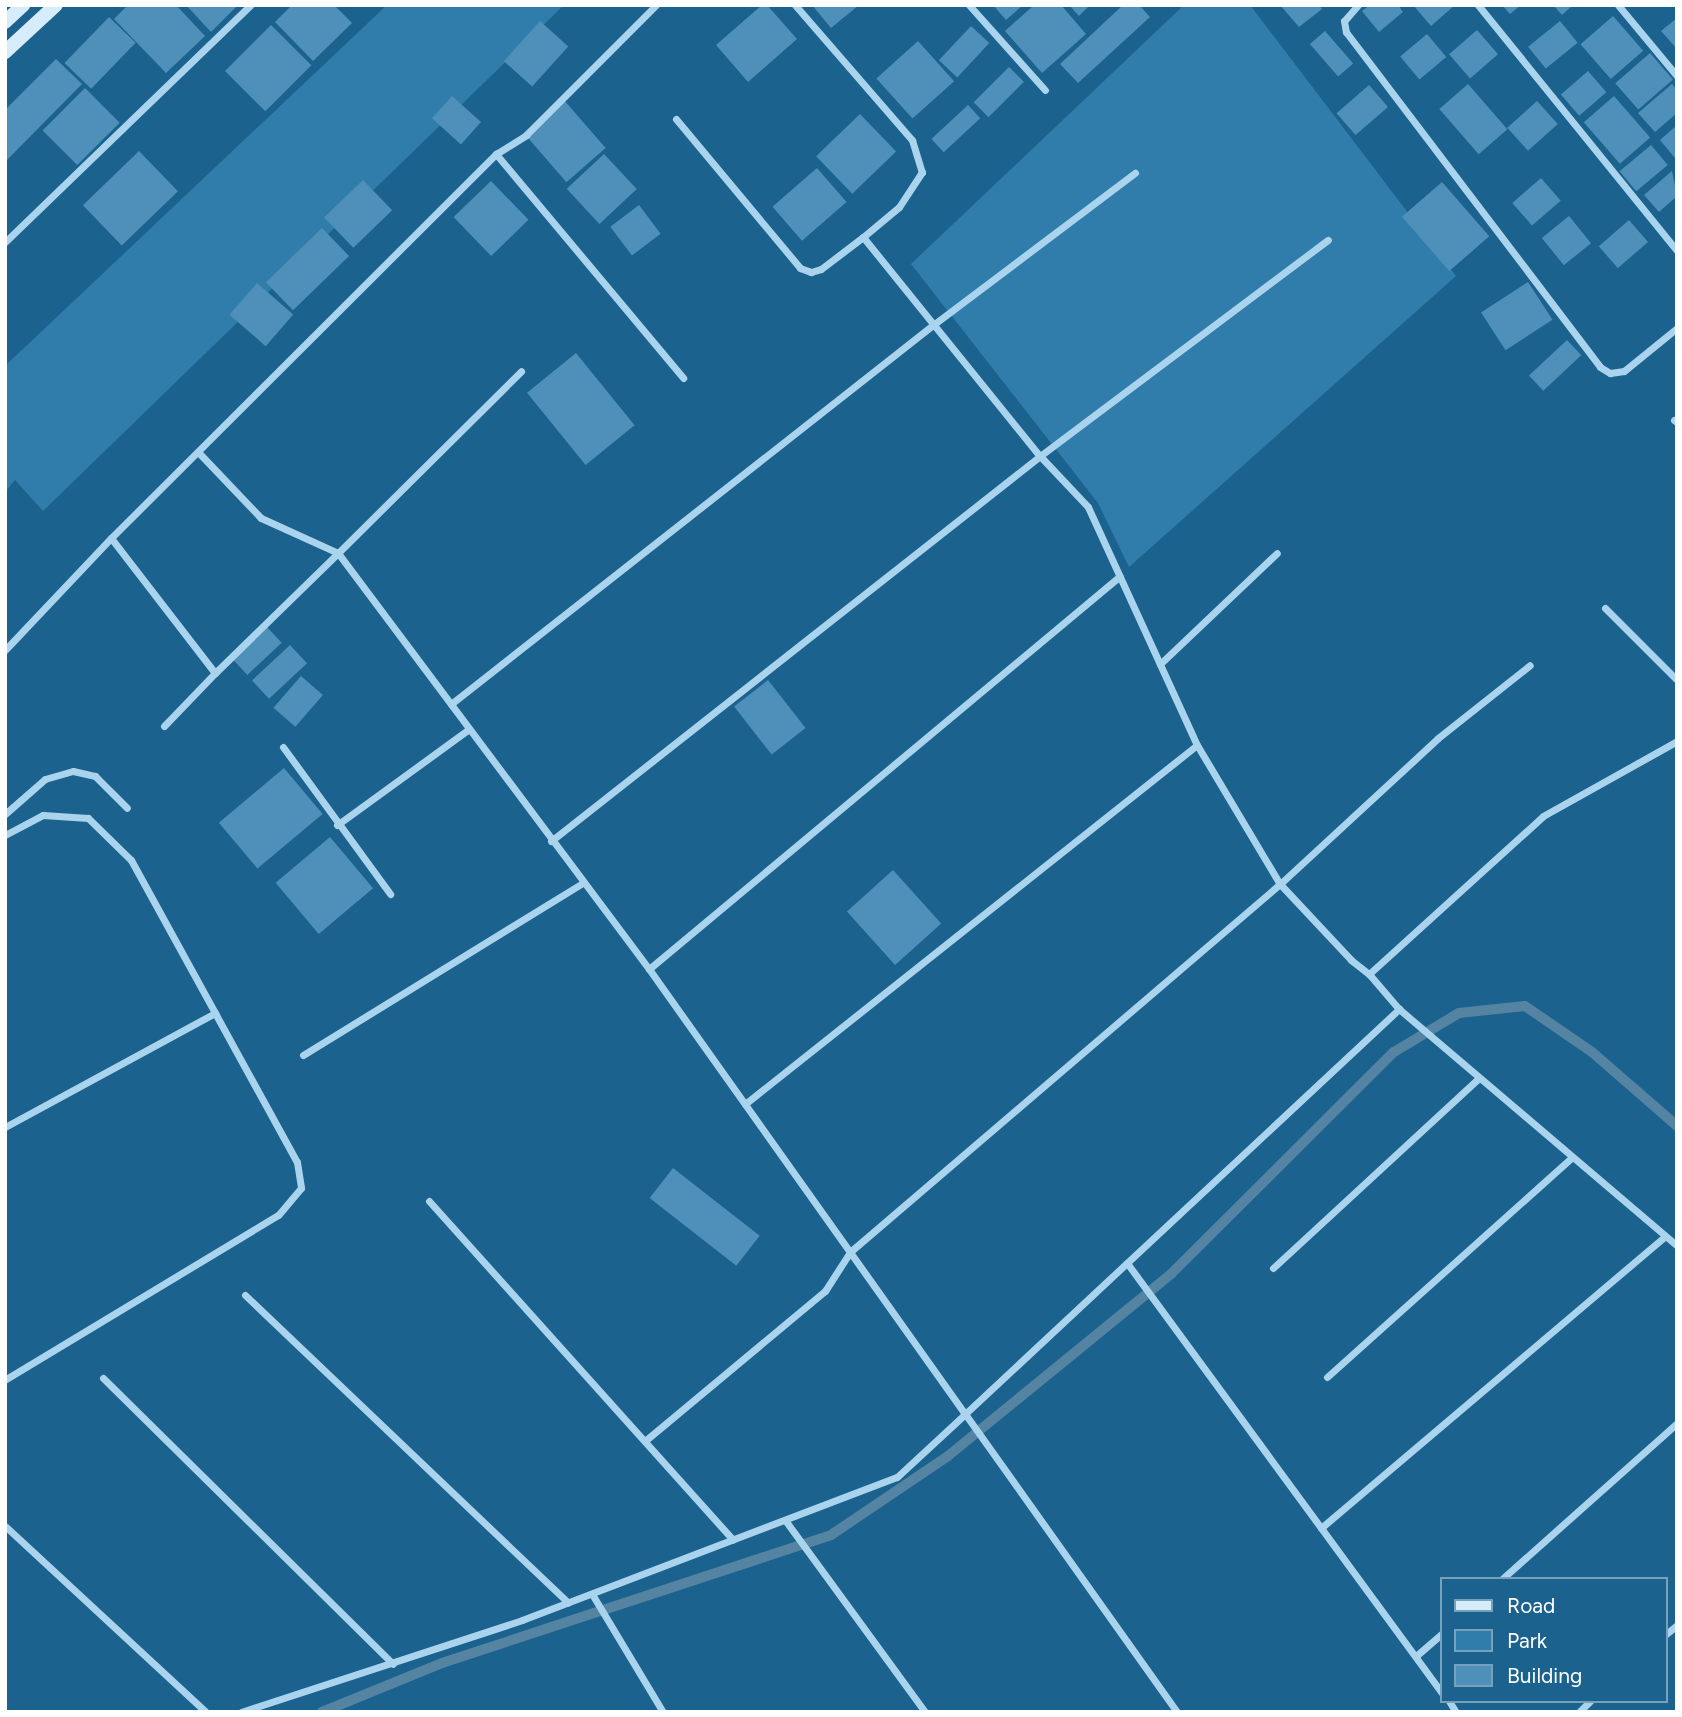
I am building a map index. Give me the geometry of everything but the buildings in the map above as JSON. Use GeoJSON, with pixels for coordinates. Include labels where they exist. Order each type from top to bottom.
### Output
{"type":"FeatureCollection","features":[{"type":"Feature","properties":{"kind":"main road"},"geometry":{"type":"LineString","coordinates":[[5,22],[23,5]]}},
{"type":"Feature","properties":{"kind":"main road"},"geometry":{"type":"LineString","coordinates":[[5,52],[57,5]]}},
{"type":"Feature","properties":{"kind":"street"},"geometry":{"type":"LineString","coordinates":[[5,242],[250,5]]}},
{"type":"Feature","properties":{"kind":"street"},"geometry":{"type":"LineString","coordinates":[[5,650],[111,538],[200,454],[496,154],[526,135],[656,5]]}},
{"type":"Feature","properties":{"kind":"street"},"geometry":{"type":"LineString","coordinates":[[676,119],[800,268],[811,272],[821,269],[899,207],[922,172],[912,140],[794,5]]}},
{"type":"Feature","properties":{"kind":"street"},"geometry":{"type":"LineString","coordinates":[[969,5],[1045,90]]}},
{"type":"Feature","properties":{"kind":"street"},"geometry":{"type":"LineString","coordinates":[[1358,5],[1344,21],[1346,32],[1600,367],[1610,373],[1624,370],[1677,328]]}},
{"type":"Feature","properties":{"kind":"street"},"geometry":{"type":"LineString","coordinates":[[1478,5],[1677,251]]}},
{"type":"Feature","properties":{"kind":"street"},"geometry":{"type":"LineString","coordinates":[[1618,5],[1677,76]]}},
{"type":"Feature","properties":{"kind":"street"},"geometry":{"type":"LineString","coordinates":[[496,154],[683,378]]}},
{"type":"Feature","properties":{"kind":"street"},"geometry":{"type":"LineString","coordinates":[[451,704],[933,325],[1135,173]]}},
{"type":"Feature","properties":{"kind":"street"},"geometry":{"type":"LineString","coordinates":[[863,237],[1040,456],[1088,507],[1197,745],[1280,884],[1369,974],[1399,1009],[1677,1246]]}},
{"type":"Feature","properties":{"kind":"street"},"geometry":{"type":"LineString","coordinates":[[551,841],[1040,456],[1328,240]]}},
{"type":"Feature","properties":{"kind":"street"},"geometry":{"type":"LineString","coordinates":[[164,726],[521,371]]}},
{"type":"Feature","properties":{"kind":"street"},"geometry":{"type":"LineString","coordinates":[[200,454],[261,518],[338,553],[649,969],[1177,1712]]}},
{"type":"Feature","properties":{"kind":"street"},"geometry":{"type":"LineString","coordinates":[[111,538],[215,673]]}},
{"type":"Feature","properties":{"kind":"street"},"geometry":{"type":"LineString","coordinates":[[1160,664],[1277,553]]}},
{"type":"Feature","properties":{"kind":"street"},"geometry":{"type":"LineString","coordinates":[[649,969],[1120,576]]}},
{"type":"Feature","properties":{"kind":"street"},"geometry":{"type":"LineString","coordinates":[[1605,608],[1677,680]]}},
{"type":"Feature","properties":{"kind":"street"},"geometry":{"type":"LineString","coordinates":[[646,1440],[825,1291],[850,1252],[1280,884],[1438,738],[1530,665]]}},
{"type":"Feature","properties":{"kind":"street"},"geometry":{"type":"LineString","coordinates":[[337,825],[469,729]]}},
{"type":"Feature","properties":{"kind":"street"},"geometry":{"type":"LineString","coordinates":[[745,1104],[1197,745]]}},
{"type":"Feature","properties":{"kind":"street"},"geometry":{"type":"LineString","coordinates":[[1369,974],[1543,816],[1675,746]]}},
{"type":"Feature","properties":{"kind":"street"},"geometry":{"type":"LineString","coordinates":[[283,747],[337,825],[390,894]]}},
{"type":"Feature","properties":{"kind":"street"},"geometry":{"type":"LineString","coordinates":[[5,814],[45,779],[73,771],[95,776],[127,808]]}},
{"type":"Feature","properties":{"kind":"street"},"geometry":{"type":"LineString","coordinates":[[5,835],[43,815],[88,818],[131,860],[297,1162],[301,1188],[278,1215],[5,1380]]}},
{"type":"Feature","properties":{"kind":"street"},"geometry":{"type":"LineString","coordinates":[[303,1055],[583,883]]}},
{"type":"Feature","properties":{"kind":"street"},"geometry":{"type":"LineString","coordinates":[[241,1712],[275,1704],[593,1595],[897,1477],[1399,1009]]}},
{"type":"Feature","properties":{"kind":"street"},"geometry":{"type":"LineString","coordinates":[[5,1127],[215,1013]]}},
{"type":"Feature","properties":{"kind":"street"},"geometry":{"type":"LineString","coordinates":[[1273,1268],[1479,1078]]}},
{"type":"Feature","properties":{"kind":"street"},"geometry":{"type":"LineString","coordinates":[[1328,1377],[1572,1157]]}},
{"type":"Feature","properties":{"kind":"street"},"geometry":{"type":"LineString","coordinates":[[429,1201],[733,1540]]}},
{"type":"Feature","properties":{"kind":"street"},"geometry":{"type":"LineString","coordinates":[[1321,1528],[1665,1236]]}},
{"type":"Feature","properties":{"kind":"street"},"geometry":{"type":"LineString","coordinates":[[1127,1263],[1440,1690]]}},
{"type":"Feature","properties":{"kind":"street"},"geometry":{"type":"LineString","coordinates":[[245,1295],[568,1603]]}},
{"type":"Feature","properties":{"kind":"street"},"geometry":{"type":"LineString","coordinates":[[103,1378],[393,1664]]}},
{"type":"Feature","properties":{"kind":"street"},"geometry":{"type":"LineString","coordinates":[[1504,1577],[1677,1423]]}},
{"type":"Feature","properties":{"kind":"street"},"geometry":{"type":"LineString","coordinates":[[785,1520],[925,1712]]}},
{"type":"Feature","properties":{"kind":"street"},"geometry":{"type":"LineString","coordinates":[[5,1526],[206,1712]]}},
{"type":"Feature","properties":{"kind":"street"},"geometry":{"type":"LineString","coordinates":[[593,1595],[608,1625],[663,1712]]}},
{"type":"Feature","properties":{"kind":"street"},"geometry":{"type":"LineString","coordinates":[[1416,1656],[1440,1635]]}},
{"type":"Feature","properties":{"kind":"street"},"geometry":{"type":"LineString","coordinates":[[275,1704],[280,1712]]}},
{"type":"Feature","properties":{"kind":"green space"},"geometry":{"type":"Polygon","coordinates":[[[387,5],[564,5],[43,511],[15,480],[5,492],[5,366],[387,5]]]}},
{"type":"Feature","properties":{"kind":"green space"},"geometry":{"type":"Polygon","coordinates":[[[1184,5],[1250,5],[1456,276],[1129,567],[1098,503],[911,264],[1184,5]]]}},
{"type":"Feature","properties":{"kind":"waterway"},"geometry":{"type":"LineString","coordinates":[[322,1712],[442,1663],[831,1535],[948,1456],[1171,1274],[1394,1052],[1459,1013],[1525,1006],[1592,1052],[1677,1126]]}}]}
